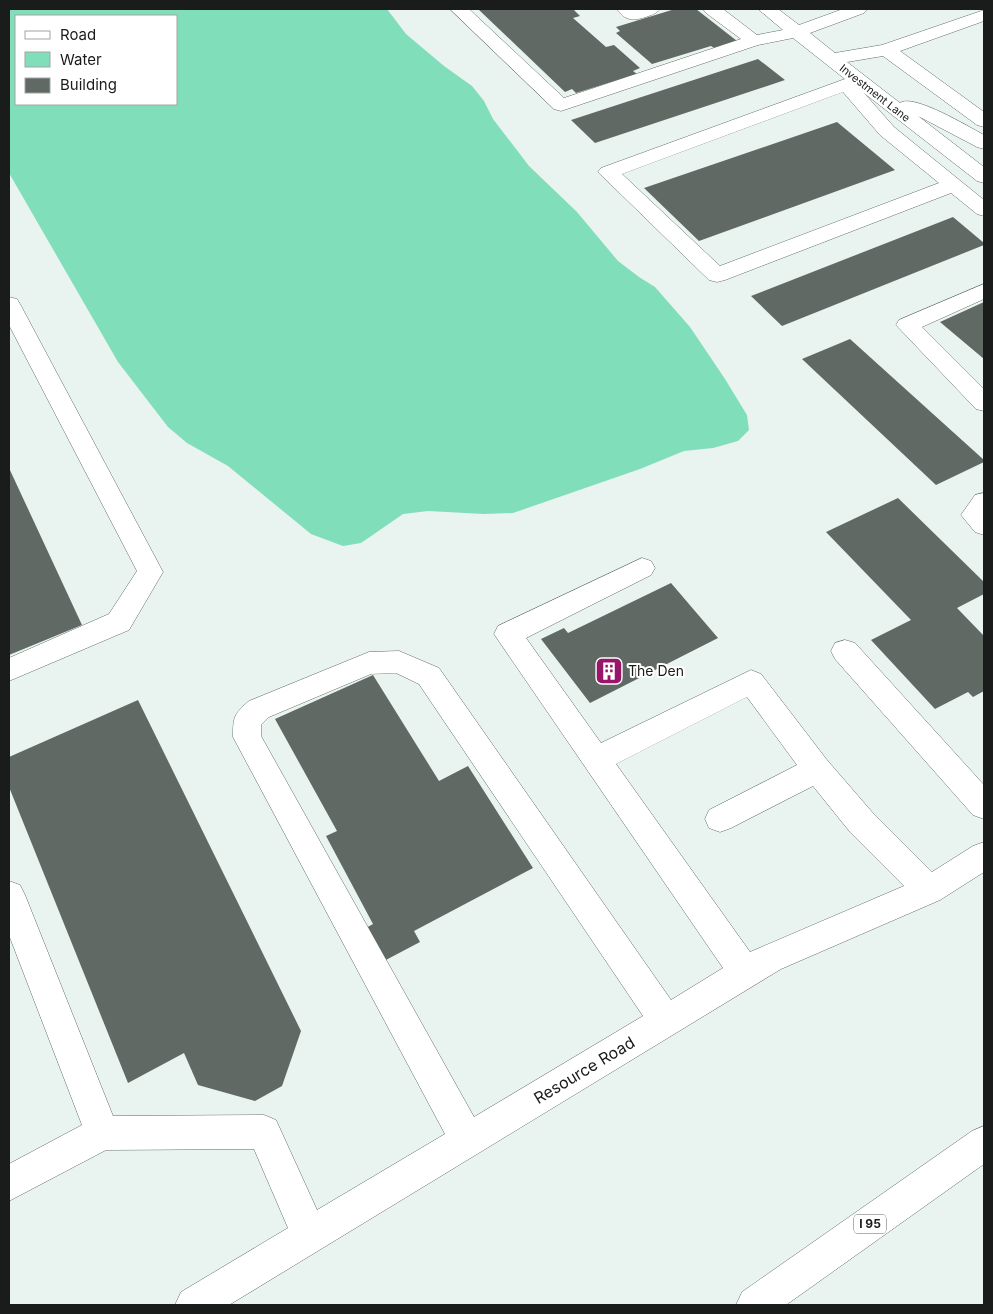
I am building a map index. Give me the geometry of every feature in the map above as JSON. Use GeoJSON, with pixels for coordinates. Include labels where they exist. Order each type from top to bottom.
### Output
{"type":"FeatureCollection","features":[{"type":"Feature","properties":{"kind":"main road"},"geometry":{"type":"LineString","coordinates":[[459,9],[560,105],[754,41],[797,32],[856,9]]}},
{"type":"Feature","properties":{"kind":"main road"},"geometry":{"type":"LineString","coordinates":[[626,9],[633,15],[651,9]]}},
{"type":"Feature","properties":{"kind":"main road"},"geometry":{"type":"LineString","coordinates":[[712,9],[754,41]]}},
{"type":"Feature","properties":{"kind":"main road","name":"Investment Lane"},"geometry":{"type":"LineString","coordinates":[[767,9],[984,177]]}},
{"type":"Feature","properties":{"kind":"main road"},"geometry":{"type":"LineString","coordinates":[[831,58],[886,50],[984,15]]}},
{"type":"Feature","properties":{"kind":"main road"},"geometry":{"type":"LineString","coordinates":[[814,45],[887,131],[984,210]]}},
{"type":"Feature","properties":{"kind":"main road"},"geometry":{"type":"LineString","coordinates":[[886,50],[984,121]]}},
{"type":"Feature","properties":{"kind":"main road"},"geometry":{"type":"LineString","coordinates":[[846,84],[608,172],[717,275],[953,185]]}},
{"type":"Feature","properties":{"kind":"main road"},"geometry":{"type":"LineString","coordinates":[[866,86],[942,120],[984,144]]}},
{"type":"Feature","properties":{"kind":"main road"},"geometry":{"type":"LineString","coordinates":[[984,291],[907,325],[984,403]]}},
{"type":"Feature","properties":{"kind":"main road"},"geometry":{"type":"LineString","coordinates":[[9,304],[150,572],[119,622],[9,670]]}},
{"type":"Feature","properties":{"kind":"main road"},"geometry":{"type":"LineString","coordinates":[[984,502],[974,515],[984,524]]}},
{"type":"Feature","properties":{"kind":"main road"},"geometry":{"type":"LineString","coordinates":[[642,568],[508,634],[745,973]]}},
{"type":"Feature","properties":{"kind":"main road"},"geometry":{"type":"LineString","coordinates":[[845,651],[984,806]]}},
{"type":"Feature","properties":{"kind":"main road"},"geometry":{"type":"LineString","coordinates":[[468,1140],[247,737],[247,720],[259,708],[368,663],[399,662],[429,676],[666,1021]]}},
{"type":"Feature","properties":{"kind":"main road"},"geometry":{"type":"LineString","coordinates":[[596,760],[751,682],[817,769],[861,822],[929,890]]}},
{"type":"Feature","properties":{"kind":"main road"},"geometry":{"type":"LineString","coordinates":[[720,819],[817,769]]}},
{"type":"Feature","properties":{"kind":"main road","name":"Resource Road"},"geometry":{"type":"LineString","coordinates":[[194,1305],[770,958],[929,890],[984,856]]}},
{"type":"Feature","properties":{"kind":"main road"},"geometry":{"type":"LineString","coordinates":[[9,895],[103,1133]]}},
{"type":"Feature","properties":{"kind":"main road"},"geometry":{"type":"LineString","coordinates":[[9,1182],[103,1133],[264,1132],[310,1236]]}},
{"type":"Feature","properties":{"kind":"main road","name":"I 95"},"geometry":{"type":"LineString","coordinates":[[755,1305],[984,1143]]}},
{"type":"Feature","properties":{"kind":"water"},"geometry":{"type":"Polygon","coordinates":[[[9,9],[387,9],[406,34],[444,66],[472,86],[484,101],[493,119],[529,166],[577,212],[618,261],[655,287],[690,327],[747,415],[749,430],[738,441],[713,448],[684,451],[640,469],[513,513],[484,514],[428,511],[403,514],[361,543],[343,546],[311,534],[228,466],[187,443],[168,427],[118,362],[9,173],[9,9]]]}},
{"type":"Feature","properties":{"kind":"building"},"geometry":{"type":"Polygon","coordinates":[[[478,9],[573,9],[580,16],[573,18],[606,47],[614,45],[640,68],[633,71],[637,74],[576,93],[572,89],[565,92],[478,9]]]}},
{"type":"Feature","properties":{"kind":"building"},"geometry":{"type":"Polygon","coordinates":[[[675,9],[696,9],[737,41],[714,48],[711,46],[652,64],[616,33],[620,31],[616,27],[675,9]]]}},
{"type":"Feature","properties":{"kind":"building"},"geometry":{"type":"Polygon","coordinates":[[[758,59],[785,80],[595,143],[571,120],[758,59]]]}},
{"type":"Feature","properties":{"kind":"building"},"geometry":{"type":"Polygon","coordinates":[[[837,122],[895,170],[699,241],[644,188],[837,122]]]}},
{"type":"Feature","properties":{"kind":"building"},"geometry":{"type":"Polygon","coordinates":[[[953,217],[984,245],[782,326],[751,296],[953,217]]]}},
{"type":"Feature","properties":{"kind":"building"},"geometry":{"type":"Polygon","coordinates":[[[984,302],[984,359],[940,322],[984,302]]]}},
{"type":"Feature","properties":{"kind":"building"},"geometry":{"type":"Polygon","coordinates":[[[850,339],[984,462],[936,485],[802,359],[850,339]]]}},
{"type":"Feature","properties":{"kind":"building"},"geometry":{"type":"Polygon","coordinates":[[[9,468],[82,625],[9,655],[9,468]]]}},
{"type":"Feature","properties":{"kind":"building"},"geometry":{"type":"Polygon","coordinates":[[[898,498],[984,582],[984,594],[957,608],[984,636],[984,691],[973,697],[968,692],[935,709],[871,640],[911,620],[826,532],[898,498]]]}},
{"type":"Feature","properties":{"kind":"building","name":"The Den"},"geometry":{"type":"Polygon","coordinates":[[[671,583],[718,638],[590,703],[541,639],[564,628],[568,633],[671,583]]]}},
{"type":"Feature","properties":{"kind":"building"},"geometry":{"type":"Polygon","coordinates":[[[373,675],[439,781],[468,766],[533,868],[414,931],[420,942],[382,962],[364,929],[373,924],[326,836],[337,831],[275,719],[373,675]]]}},
{"type":"Feature","properties":{"kind":"building"},"geometry":{"type":"Polygon","coordinates":[[[138,700],[301,1031],[282,1086],[255,1101],[198,1085],[184,1053],[128,1083],[9,787],[9,757],[138,700]]]}},
{"type":"Feature","properties":{"kind":"place","name":"The Den"},"geometry":{"type":"Point","coordinates":[609,671]}}]}
